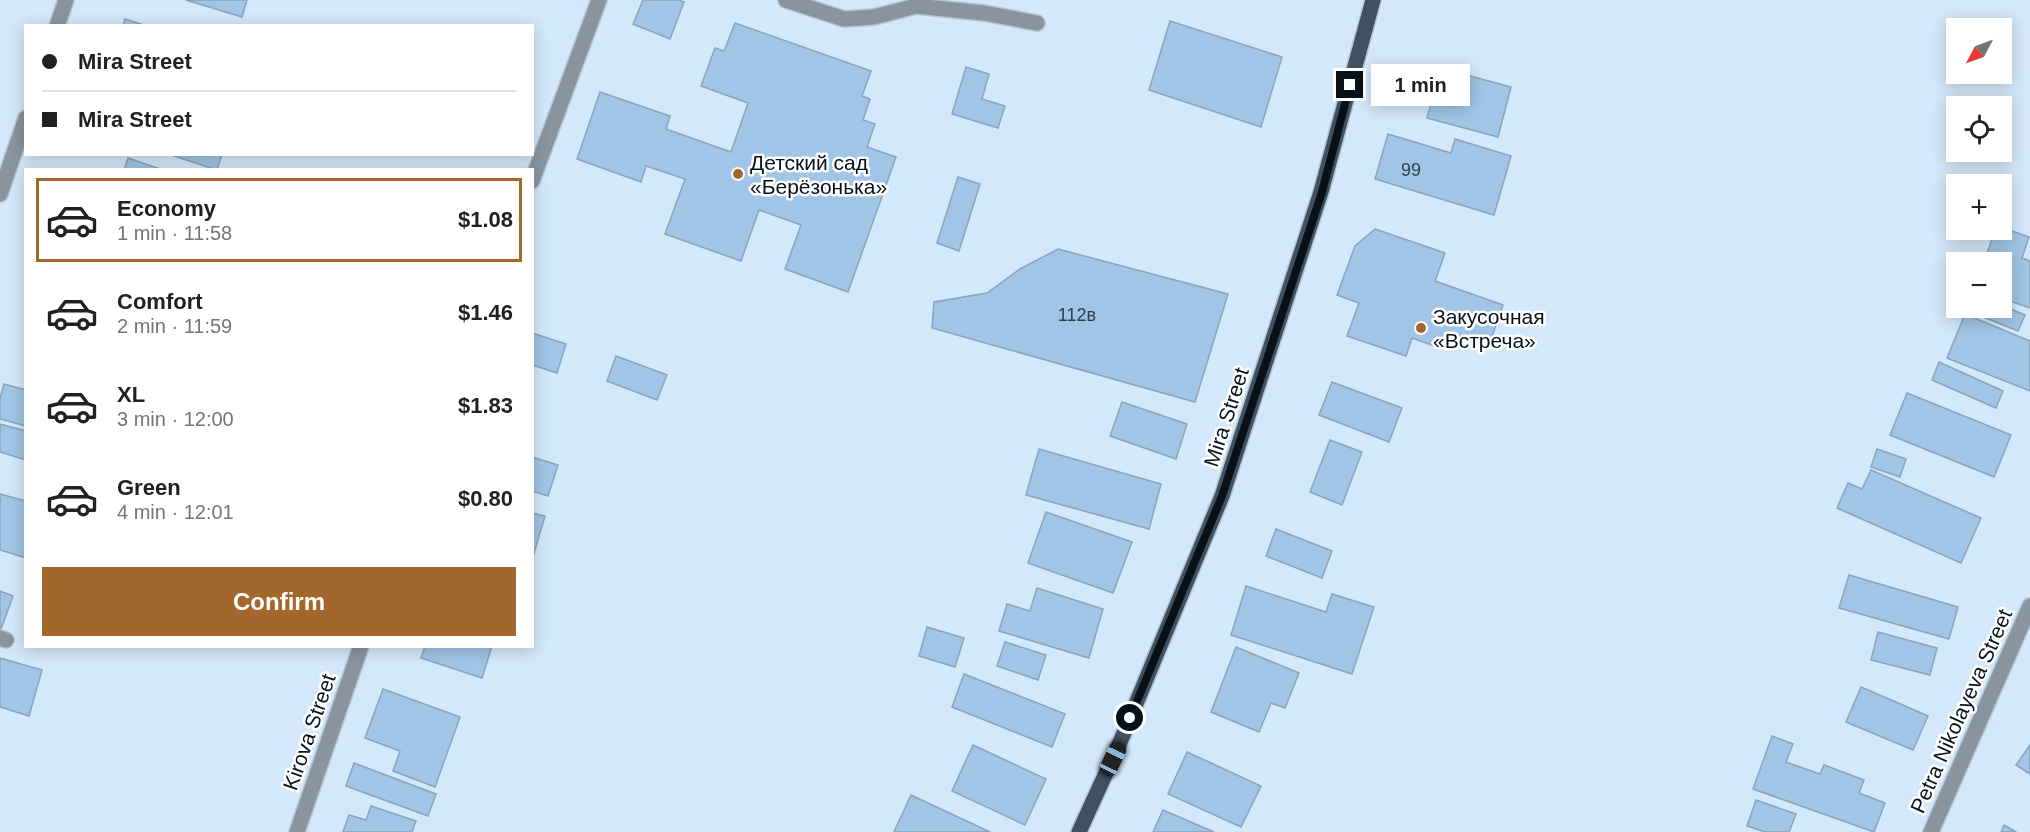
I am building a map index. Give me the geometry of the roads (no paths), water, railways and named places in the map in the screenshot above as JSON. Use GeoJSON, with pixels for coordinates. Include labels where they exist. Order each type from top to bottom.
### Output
{"type":"FeatureCollection","features":[{"type":"Feature","properties":{"kind":"main road","name":"Mira Street"},"geometry":{"type":"LineString","coordinates":[[1079,832],[1121,740],[1222,496],[1322,192],[1373,0]]}},
{"type":"Feature","properties":{"kind":"street"},"geometry":{"type":"LineString","coordinates":[[58,24],[66,0]]}},
{"type":"Feature","properties":{"kind":"street"},"geometry":{"type":"LineString","coordinates":[[534,176],[599,0]]}},
{"type":"Feature","properties":{"kind":"street"},"geometry":{"type":"LineString","coordinates":[[786,0],[844,19],[874,17],[916,6],[984,13],[1037,23]]}},
{"type":"Feature","properties":{"kind":"street"},"geometry":{"type":"LineString","coordinates":[[0,194],[24,124]]}},
{"type":"Feature","properties":{"kind":"street","name":"Petra Nikolayeva Street"},"geometry":{"type":"LineString","coordinates":[[1931,832],[2030,606]]}},
{"type":"Feature","properties":{"kind":"street","name":"Kirova Street"},"geometry":{"type":"LineString","coordinates":[[297,832],[360,648]]}},
{"type":"Feature","properties":{"kind":"place","name":"Детский сад «Берёзонька»"},"geometry":{"type":"Point","coordinates":[738,174]}},
{"type":"Feature","properties":{"kind":"place","name":"Закусочная «Встреча»"},"geometry":{"type":"Point","coordinates":[1421,328]}}]}
